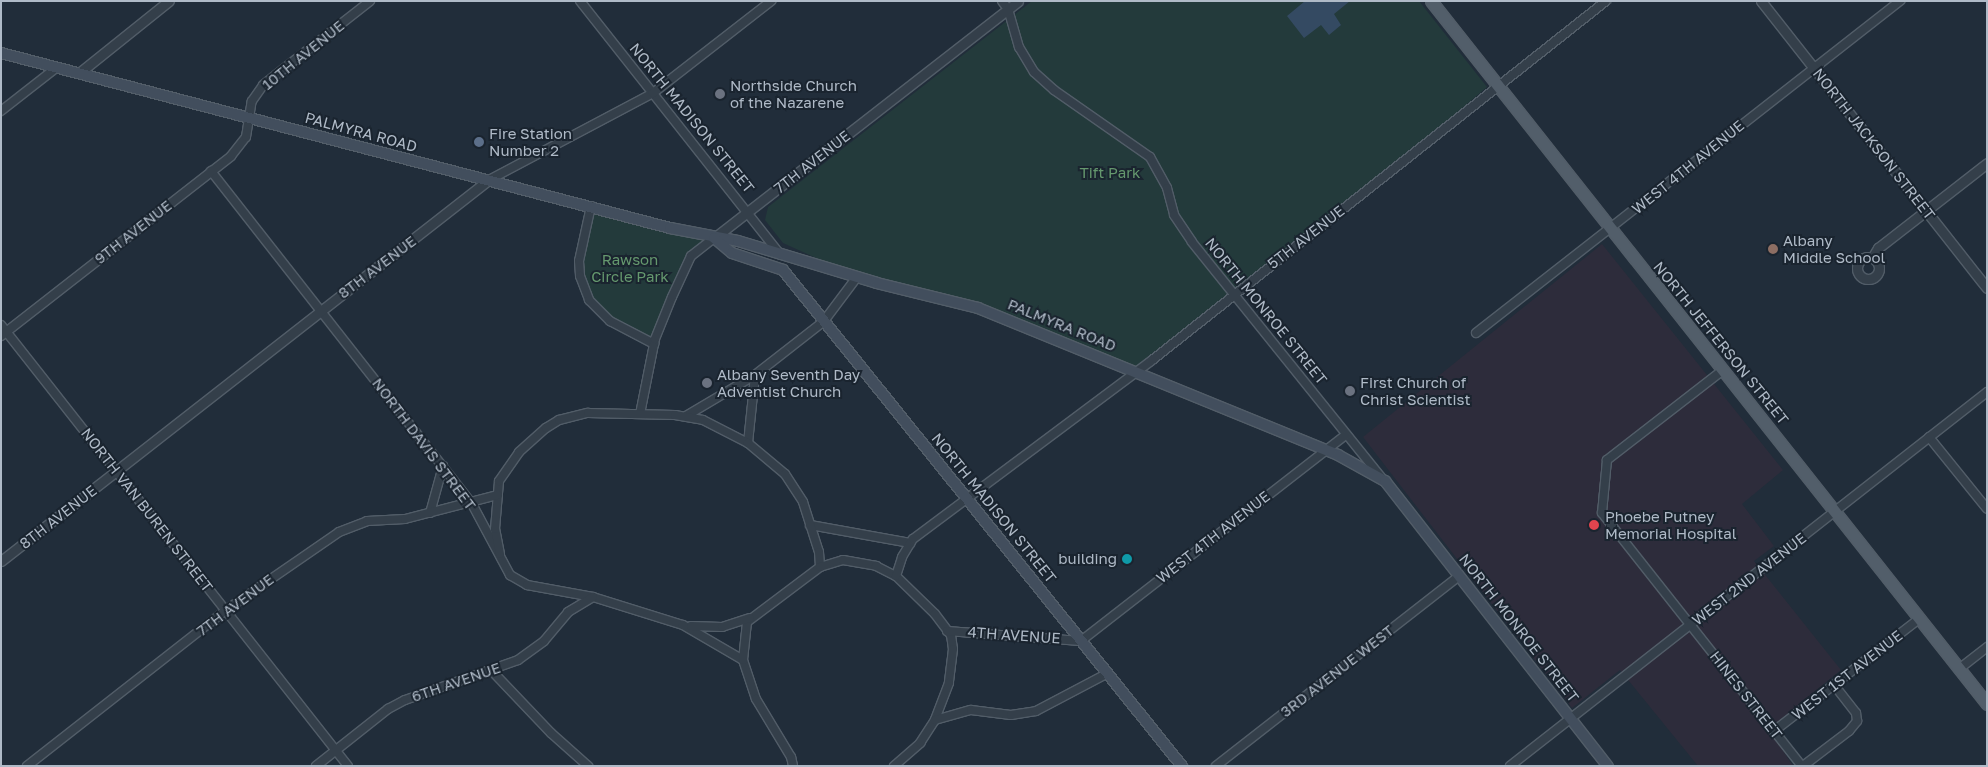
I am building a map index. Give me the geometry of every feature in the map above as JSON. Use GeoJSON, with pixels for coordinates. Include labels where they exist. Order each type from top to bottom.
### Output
{"type":"FeatureCollection","features":[{"type":"Feature","properties":{"kind":"main road","name":"NORTH JEFFERSON STREET"},"geometry":{"type":"LineString","coordinates":[[1431,1],[1497,88],[1987,704]]}},
{"type":"Feature","properties":{"kind":"main road","name":"PALMYRA ROAD"},"geometry":{"type":"LineString","coordinates":[[1,54],[487,181],[780,254],[857,277],[1004,316],[1360,465],[1384,481]]}},
{"type":"Feature","properties":{"kind":"main road","name":"PALMYRA ROAD"},"geometry":{"type":"LineString","coordinates":[[714,238],[732,253],[783,270]]}},
{"type":"Feature","properties":{"kind":"main road","name":"NORTH MADISON STREET"},"geometry":{"type":"LineString","coordinates":[[783,270],[1182,766]]}},
{"type":"Feature","properties":{"kind":"main road","name":"NORTH MONROE STREET"},"geometry":{"type":"LineString","coordinates":[[1384,481],[1608,766]]}},
{"type":"Feature","properties":{"kind":"street"},"geometry":{"type":"LineString","coordinates":[[78,73],[169,1]]}},
{"type":"Feature","properties":{"kind":"street","name":"10TH AVENUE"},"geometry":{"type":"LineString","coordinates":[[251,118],[252,101],[263,85],[370,1]]}},
{"type":"Feature","properties":{"kind":"street","name":"NORTH MADISON STREET"},"geometry":{"type":"LineString","coordinates":[[580,1],[780,254]]}},
{"type":"Feature","properties":{"kind":"street","name":"8TH AVENUE"},"geometry":{"type":"LineString","coordinates":[[1,561],[487,181],[653,93],[770,1]]}},
{"type":"Feature","properties":{"kind":"street","name":"7TH AVENUE"},"geometry":{"type":"LineString","coordinates":[[640,414],[654,344],[691,256],[1005,5],[1018,1]]}},
{"type":"Feature","properties":{"kind":"street","name":"5TH AVENUE"},"geometry":{"type":"LineString","coordinates":[[910,543],[969,501],[1136,371],[1606,1]]}},
{"type":"Feature","properties":{"kind":"street","name":"NORTH JACKSON STREET"},"geometry":{"type":"LineString","coordinates":[[1761,1],[1987,288]]}},
{"type":"Feature","properties":{"kind":"street","name":"WEST 4TH AVENUE"},"geometry":{"type":"LineString","coordinates":[[1476,333],[1900,1]]}},
{"type":"Feature","properties":{"kind":"street","name":"NORTH MONROE STREET"},"geometry":{"type":"LineString","coordinates":[[1005,5],[1019,47],[1040,79],[1150,157],[1160,173],[1182,228],[1384,481]]}},
{"type":"Feature","properties":{"kind":"street"},"geometry":{"type":"LineString","coordinates":[[1,111],[56,68]]}},
{"type":"Feature","properties":{"kind":"street","name":"9TH AVENUE"},"geometry":{"type":"LineString","coordinates":[[4,334],[241,147],[251,118]]}},
{"type":"Feature","properties":{"kind":"street"},"geometry":{"type":"LineString","coordinates":[[1872,258],[1878,248],[1987,163]]}},
{"type":"Feature","properties":{"kind":"street","name":"NORTH DAVIS STREET"},"geometry":{"type":"LineString","coordinates":[[211,171],[444,466],[470,502],[501,562],[510,575],[527,585],[593,597],[683,625],[743,660]]}},
{"type":"Feature","properties":{"kind":"street"},"geometry":{"type":"LineString","coordinates":[[591,206],[579,261],[580,276],[589,300],[610,321],[654,344]]}},
{"type":"Feature","properties":{"kind":"street"},"geometry":{"type":"LineString","coordinates":[[685,416],[704,407],[754,375],[824,321],[857,277]]}},
{"type":"Feature","properties":{"kind":"street","name":"NORTH VAN BUREN STREET"},"geometry":{"type":"LineString","coordinates":[[1,325],[4,334],[117,470],[348,766]]}},
{"type":"Feature","properties":{"kind":"street"},"geometry":{"type":"LineString","coordinates":[[1690,624],[1602,513],[1604,482],[1607,460],[1723,370]]}},
{"type":"Feature","properties":{"kind":"street"},"geometry":{"type":"LineString","coordinates":[[748,443],[754,375]]}},
{"type":"Feature","properties":{"kind":"street","name":"WEST 2ND AVENUE"},"geometry":{"type":"LineString","coordinates":[[1510,766],[1987,392]]}},
{"type":"Feature","properties":{"kind":"street"},"geometry":{"type":"LineString","coordinates":[[501,562],[495,529],[499,481],[519,452],[559,420],[588,414],[640,414],[685,416],[703,420],[748,443],[774,462],[790,481],[803,502],[819,552],[820,567]]}},
{"type":"Feature","properties":{"kind":"street","name":"WEST 4TH AVENUE"},"geometry":{"type":"LineString","coordinates":[[1081,640],[1346,435]]}},
{"type":"Feature","properties":{"kind":"street"},"geometry":{"type":"LineString","coordinates":[[1929,437],[1987,509]]}},
{"type":"Feature","properties":{"kind":"street"},"geometry":{"type":"LineString","coordinates":[[430,512],[444,466]]}},
{"type":"Feature","properties":{"kind":"street","name":"7TH AVENUE"},"geometry":{"type":"LineString","coordinates":[[27,766],[226,610],[346,529],[367,520],[405,519],[498,495]]}},
{"type":"Feature","properties":{"kind":"street"},"geometry":{"type":"LineString","coordinates":[[810,525],[910,543],[896,576]]}},
{"type":"Feature","properties":{"kind":"street"},"geometry":{"type":"LineString","coordinates":[[683,625],[722,627],[750,618],[820,567],[843,560],[876,566],[896,576],[935,614],[947,631],[953,649],[952,667],[945,700],[936,720],[920,743],[894,766]]}},
{"type":"Feature","properties":{"kind":"street","name":"3RD AVENUE WEST"},"geometry":{"type":"LineString","coordinates":[[1216,766],[1459,576]]}},
{"type":"Feature","properties":{"kind":"street","name":"6TH AVENUE"},"geometry":{"type":"LineString","coordinates":[[316,766],[335,750],[405,700],[492,670],[532,650],[568,612],[593,597]]}},
{"type":"Feature","properties":{"kind":"street"},"geometry":{"type":"LineString","coordinates":[[750,618],[743,641],[743,660],[756,699],[798,766]]}},
{"type":"Feature","properties":{"kind":"street","name":"WEST 1ST AVENUE"},"geometry":{"type":"LineString","coordinates":[[1774,731],[1919,618]]}},
{"type":"Feature","properties":{"kind":"street","name":"HINES STREET"},"geometry":{"type":"LineString","coordinates":[[1690,624],[1802,766]]}},
{"type":"Feature","properties":{"kind":"street","name":"4TH AVENUE"},"geometry":{"type":"LineString","coordinates":[[947,631],[1081,640]]}},
{"type":"Feature","properties":{"kind":"street"},"geometry":{"type":"LineString","coordinates":[[1959,669],[1987,647]]}},
{"type":"Feature","properties":{"kind":"street"},"geometry":{"type":"LineString","coordinates":[[492,670],[551,733],[588,766]]}},
{"type":"Feature","properties":{"kind":"street"},"geometry":{"type":"LineString","coordinates":[[936,720],[971,710],[1011,715],[1036,711],[1108,673]]}},
{"type":"Feature","properties":{"kind":"street"},"geometry":{"type":"LineString","coordinates":[[1802,766],[1849,731],[1857,721],[1856,713],[1834,685]]}},
{"type":"Feature","properties":{"kind":"street"},"geometry":{"type":"LineString","coordinates":[[791,757],[793,766]]}},
{"type":"Feature","properties":{"kind":"shaded area","name":"Phoebe Putney Memorial Hospital"},"geometry":{"type":"Polygon","coordinates":[[[1602,244],[1783,470],[1742,504],[1774,546],[1754,561],[1841,670],[1769,729],[1793,766],[1698,766],[1620,670],[1572,708],[1363,437],[1602,244]]]}},
{"type":"Feature","properties":{"kind":"green space","name":"Tift Park"},"geometry":{"type":"Polygon","coordinates":[[[1032,1],[1419,1],[1487,87],[1389,170],[1136,370],[1004,315],[856,276],[783,243],[765,220],[768,207],[1032,1]]]}},
{"type":"Feature","properties":{"kind":"green space","name":"Rawson Circle Park"},"geometry":{"type":"Polygon","coordinates":[[[591,207],[712,238],[693,253],[654,343],[611,320],[589,295],[582,277],[581,261],[591,207]]]}},
{"type":"Feature","properties":{"kind":"water"},"geometry":{"type":"Polygon","coordinates":[[[1305,1],[1350,1],[1334,14],[1341,25],[1329,35],[1321,25],[1304,38],[1287,16],[1305,1]]]}},
{"type":"Feature","properties":{"kind":"place","name":"Northside Church of the Nazarene"},"geometry":{"type":"Point","coordinates":[720,94]}},
{"type":"Feature","properties":{"kind":"place","name":"Fire Station Number 2"},"geometry":{"type":"Point","coordinates":[479,142]}},
{"type":"Feature","properties":{"kind":"place","name":"Albany Middle School"},"geometry":{"type":"Point","coordinates":[1773,249]}},
{"type":"Feature","properties":{"kind":"place","name":"Albany Seventh Day Adventist Church"},"geometry":{"type":"Point","coordinates":[707,383]}},
{"type":"Feature","properties":{"kind":"place","name":"First Church of Christ Scientist"},"geometry":{"type":"Point","coordinates":[1350,391]}},
{"type":"Feature","properties":{"kind":"place","name":"Phoebe Putney Memorial Hospital"},"geometry":{"type":"Point","coordinates":[1594,525]}},
{"type":"Feature","properties":{"kind":"place","name":"building"},"geometry":{"type":"Point","coordinates":[1127,559]}}]}
